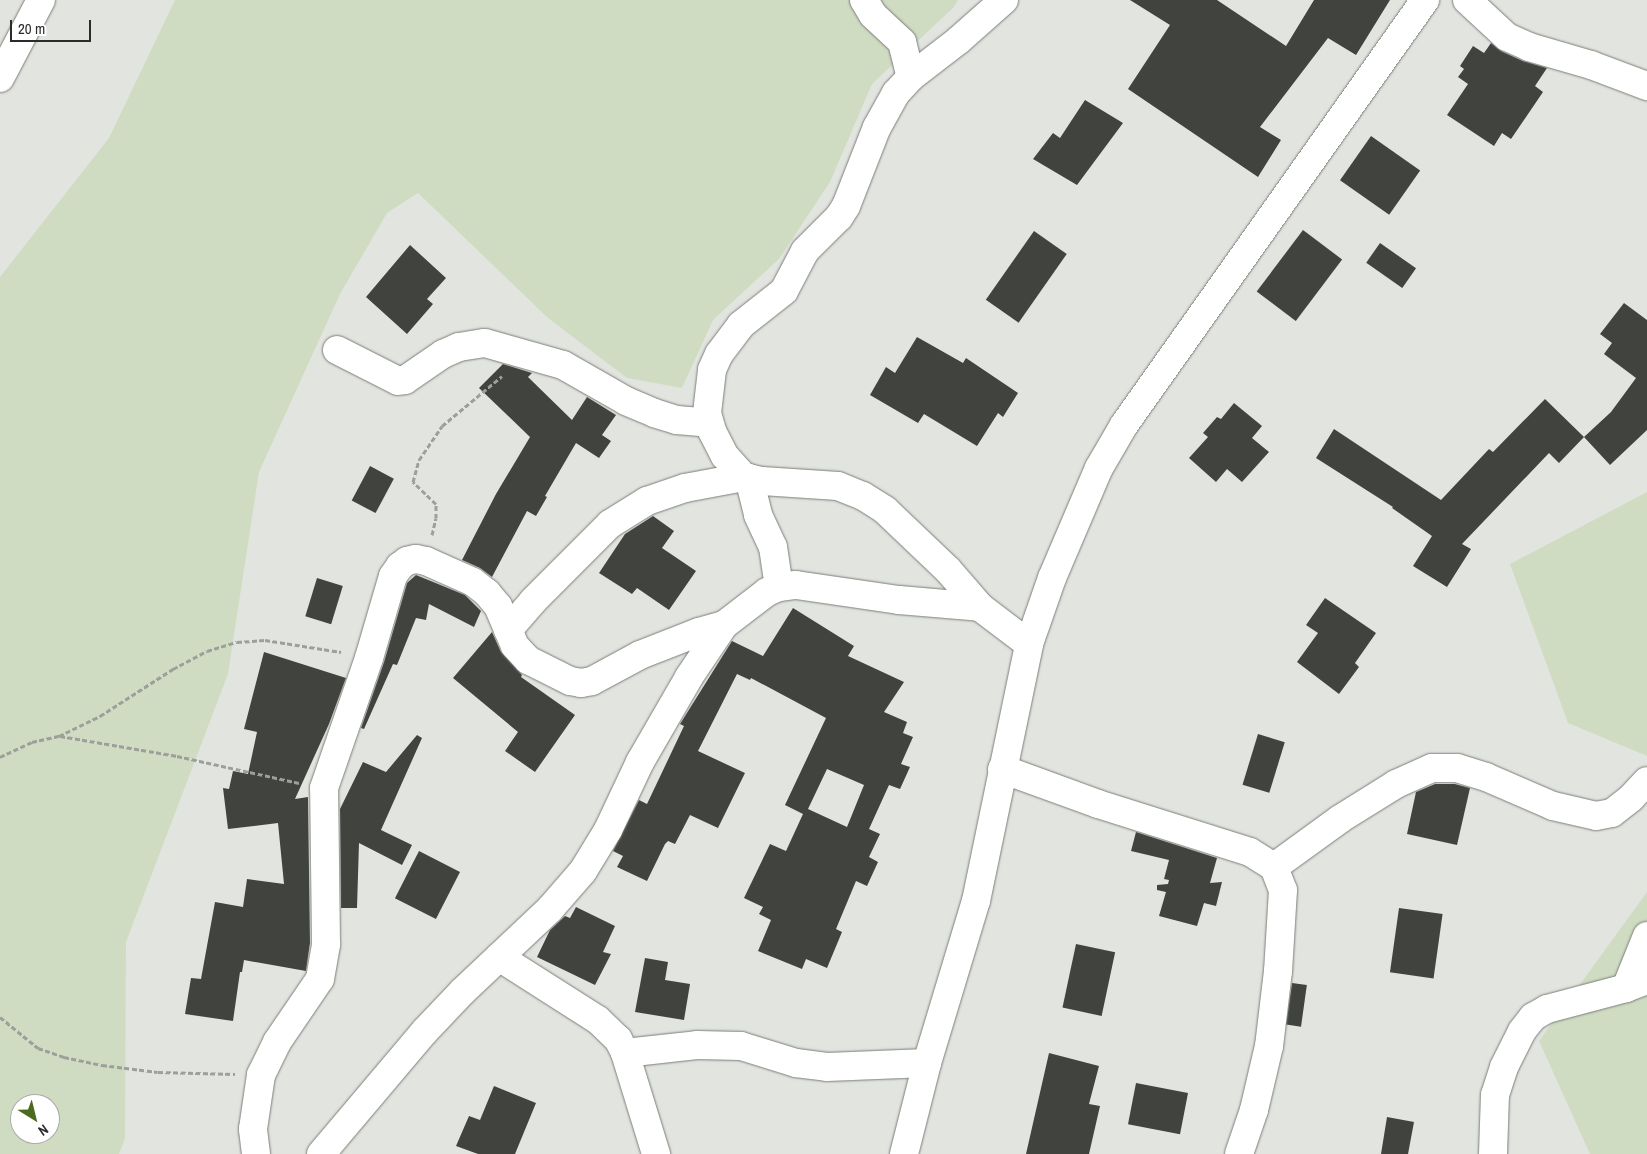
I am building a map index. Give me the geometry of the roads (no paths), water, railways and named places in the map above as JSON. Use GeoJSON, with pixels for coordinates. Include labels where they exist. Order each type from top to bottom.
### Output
{"type":"FeatureCollection","features":[{"type":"Feature","properties":{"kind":"street"},"geometry":{"type":"LineString","coordinates":[[0,78],[41,0]]}},
{"type":"Feature","properties":{"kind":"street"},"geometry":{"type":"LineString","coordinates":[[864,0],[873,15],[902,42],[911,77]]}},
{"type":"Feature","properties":{"kind":"street"},"geometry":{"type":"LineString","coordinates":[[779,587],[773,547],[758,515],[746,477],[725,456],[709,423],[707,413],[712,370],[719,354],[741,325],[784,291],[805,251],[839,217],[859,178],[877,127],[896,93],[911,77],[959,40],[1004,0]]}},
{"type":"Feature","properties":{"kind":"street"},"geometry":{"type":"LineString","coordinates":[[904,1154],[927,1064],[976,901],[1002,769],[1020,698],[1029,644],[1073,527],[1099,468],[1124,425],[1425,0]]}},
{"type":"Feature","properties":{"kind":"street"},"geometry":{"type":"LineString","coordinates":[[1467,0],[1507,37],[1529,47],[1591,65],[1647,86]]}},
{"type":"Feature","properties":{"kind":"street"},"geometry":{"type":"LineString","coordinates":[[337,350],[398,382],[414,374],[442,354],[458,347],[485,343],[563,364],[626,402],[654,413],[678,420],[709,423]]}},
{"type":"Feature","properties":{"kind":"street"},"geometry":{"type":"LineString","coordinates":[[508,630],[533,601],[610,524],[654,498],[685,488],[746,477],[762,481],[838,486],[862,496],[885,510],[948,570],[980,607],[1029,644]]}},
{"type":"Feature","properties":{"kind":"street"},"geometry":{"type":"LineString","coordinates":[[256,1154],[253,1129],[261,1075],[277,1042],[320,979],[326,944],[324,788],[369,658],[393,576],[400,566],[407,561],[416,559],[426,561],[472,582],[487,593],[498,606],[515,646],[528,660],[570,681],[581,683],[592,681],[640,655],[699,632],[724,625]]}},
{"type":"Feature","properties":{"kind":"street"},"geometry":{"type":"LineString","coordinates":[[321,1154],[424,1031],[550,909],[582,871],[608,830],[640,762],[689,677],[724,625],[754,600],[779,587],[796,585],[899,600],[980,607]]}},
{"type":"Feature","properties":{"kind":"street"},"geometry":{"type":"LineString","coordinates":[[1274,867],[1309,840],[1348,814],[1396,784],[1432,768],[1457,768],[1486,777],[1553,806],[1596,816],[1612,813],[1631,798],[1647,781]]}},
{"type":"Feature","properties":{"kind":"street"},"geometry":{"type":"LineString","coordinates":[[1002,769],[1098,804],[1250,852],[1274,867],[1283,890],[1278,972],[1269,1046],[1254,1110],[1239,1154]]}},
{"type":"Feature","properties":{"kind":"street"},"geometry":{"type":"LineString","coordinates":[[1493,1154],[1495,1095],[1504,1067],[1522,1031],[1533,1017],[1547,1009],[1636,984],[1647,936]]}},
{"type":"Feature","properties":{"kind":"street"},"geometry":{"type":"LineString","coordinates":[[499,957],[598,1020],[618,1039],[626,1053],[656,1154]]}},
{"type":"Feature","properties":{"kind":"street"},"geometry":{"type":"LineString","coordinates":[[626,1053],[697,1046],[741,1046],[796,1063],[827,1067],[927,1064]]}}]}
